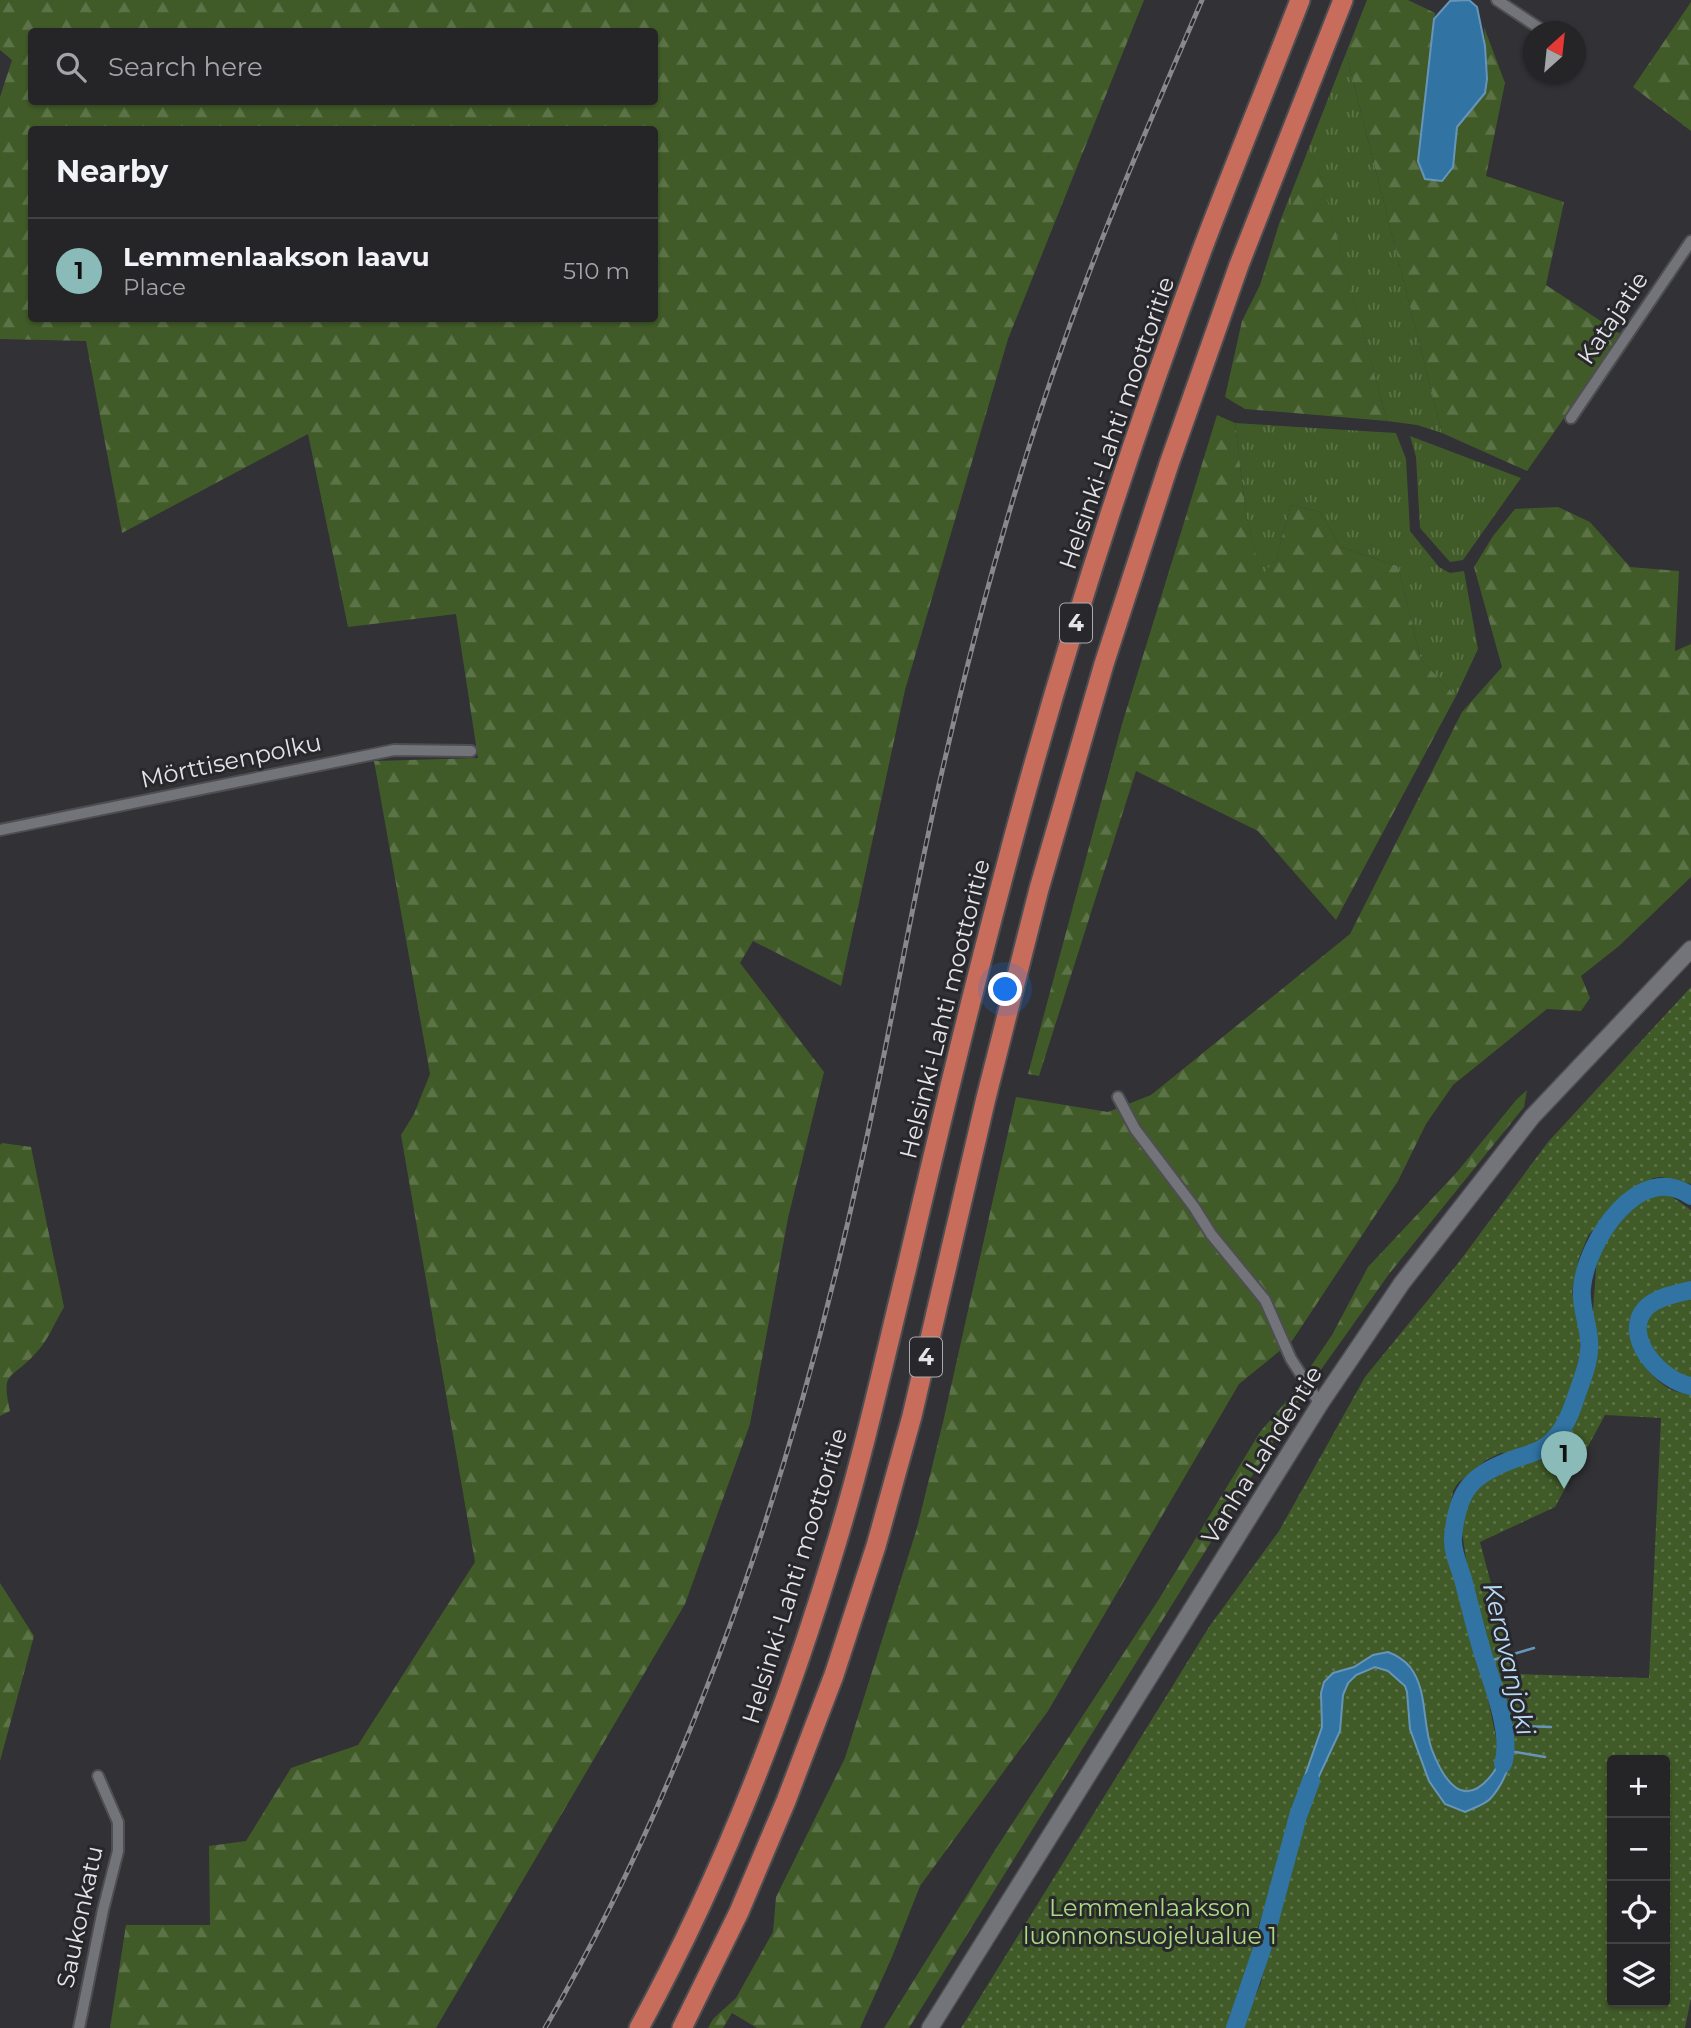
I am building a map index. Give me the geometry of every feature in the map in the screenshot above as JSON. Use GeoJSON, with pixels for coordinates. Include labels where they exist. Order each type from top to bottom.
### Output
{"type":"FeatureCollection","features":[{"type":"Feature","properties":{"kind":"highway","name":"Helsinki-Lahti moottoritie"},"geometry":{"type":"LineString","coordinates":[[639,2028],[704,1897],[752,1785],[799,1664],[839,1537],[874,1406],[948,1090],[992,919],[1067,653],[1131,452],[1202,251],[1300,0]]}},
{"type":"Feature","properties":{"kind":"highway","name":"4"},"geometry":{"type":"LineString","coordinates":[[682,2028],[739,1912],[786,1801],[860,1598],[912,1416],[986,1098],[1039,889],[1104,664],[1169,464],[1239,265],[1343,0]]}},
{"type":"Feature","properties":{"kind":"main road","name":"Vanha Lahdentie"},"geometry":{"type":"LineString","coordinates":[[930,2028],[1320,1404],[1402,1283],[1532,1117],[1691,949]]}},
{"type":"Feature","properties":{"kind":"street"},"geometry":{"type":"LineString","coordinates":[[1497,0],[1528,21]]}},
{"type":"Feature","properties":{"kind":"street","name":"Katajatie"},"geometry":{"type":"LineString","coordinates":[[1571,418],[1691,241]]}},
{"type":"Feature","properties":{"kind":"street","name":"Mörttisenpolku"},"geometry":{"type":"LineString","coordinates":[[0,830],[394,750],[471,751]]}},
{"type":"Feature","properties":{"kind":"street"},"geometry":{"type":"LineString","coordinates":[[1118,1097],[1135,1129],[1211,1234],[1265,1300],[1291,1359],[1320,1404]]}},
{"type":"Feature","properties":{"kind":"street","name":"Saukonkatu"},"geometry":{"type":"LineString","coordinates":[[79,2028],[118,1851],[117,1822],[98,1776]]}},
{"type":"Feature","properties":{"kind":"green space"},"geometry":{"type":"Polygon","coordinates":[[[0,0],[1144,0],[1008,339],[905,690],[841,986],[753,941],[740,963],[824,1072],[788,1218],[750,1424],[685,1604],[436,2028],[110,2028],[126,1925],[210,1925],[209,1846],[246,1841],[291,1768],[358,1745],[475,1562],[401,1135],[414,1114],[430,1074],[374,761],[478,758],[456,614],[348,627],[308,434],[122,533],[86,341],[0,339],[0,97],[12,60],[0,50],[0,0]]]}},
{"type":"Feature","properties":{"kind":"green space"},"geometry":{"type":"Polygon","coordinates":[[[1367,0],[1408,0],[1435,13],[1418,161],[1453,167],[1457,127],[1485,93],[1487,79],[1484,27],[1505,83],[1486,176],[1564,202],[1546,285],[1622,335],[1527,471],[1442,433],[1346,53],[1367,0]]]}},
{"type":"Feature","properties":{"kind":"green space"},"geometry":{"type":"Polygon","coordinates":[[[1691,2],[1691,131],[1633,87],[1691,2]]]}},
{"type":"Feature","properties":{"kind":"green space"},"geometry":{"type":"Polygon","coordinates":[[[1346,53],[1442,433],[1417,425],[1387,421],[1317,164],[1279,224],[1346,53]]]}},
{"type":"Feature","properties":{"kind":"green space"},"geometry":{"type":"Polygon","coordinates":[[[1317,163],[1387,421],[1245,409],[1225,397],[1242,321],[1260,285],[1279,224],[1317,163]]]}},
{"type":"Feature","properties":{"kind":"green space"},"geometry":{"type":"Polygon","coordinates":[[[1217,415],[1235,423],[1246,514],[1261,576],[1276,559],[1291,505],[1320,512],[1340,547],[1398,566],[1421,660],[1456,696],[1336,920],[1258,831],[1136,771],[1039,1076],[1028,1074],[1122,724],[1217,415]]]}},
{"type":"Feature","properties":{"kind":"green space"},"geometry":{"type":"Polygon","coordinates":[[[1235,423],[1396,433],[1406,459],[1410,531],[1439,567],[1450,573],[1464,571],[1478,649],[1456,696],[1421,660],[1398,566],[1340,547],[1320,512],[1291,505],[1276,559],[1261,577],[1246,514],[1235,423]]]}},
{"type":"Feature","properties":{"kind":"green space"},"geometry":{"type":"Polygon","coordinates":[[[1410,436],[1521,478],[1463,560],[1450,562],[1420,528],[1416,457],[1410,436]]]}},
{"type":"Feature","properties":{"kind":"green space"},"geometry":{"type":"Polygon","coordinates":[[[1558,507],[1590,522],[1630,567],[1679,571],[1675,651],[1691,644],[1691,877],[1619,946],[1581,976],[1590,998],[1581,1011],[1547,1009],[1453,1085],[1426,1124],[1398,1181],[1292,1341],[1239,1384],[1048,1711],[920,1886],[860,2028],[757,2028],[732,2013],[723,2028],[708,2028],[713,2019],[736,1998],[773,1932],[776,1897],[845,1758],[917,1528],[1016,1097],[1108,1112],[1151,1095],[1350,934],[1462,712],[1502,667],[1474,567],[1493,536],[1515,509],[1558,507]]]}},
{"type":"Feature","properties":{"kind":"green space","name":"Lemmenlaakson luonnonsuojelualue 1"},"geometry":{"type":"Polygon","coordinates":[[[1691,987],[1691,1184],[1662,1177],[1653,1178],[1623,1196],[1612,1214],[1589,1234],[1579,1258],[1572,1292],[1580,1329],[1580,1358],[1565,1411],[1544,1442],[1518,1454],[1501,1453],[1486,1460],[1458,1483],[1453,1491],[1444,1544],[1483,1676],[1500,1756],[1495,1771],[1474,1791],[1464,1792],[1447,1782],[1431,1747],[1418,1683],[1373,1655],[1354,1667],[1333,1673],[1324,1682],[1321,1693],[1322,1727],[1296,1801],[1284,1855],[1255,1935],[1252,1960],[1240,2000],[1228,2028],[961,2028],[1209,1627],[1279,1531],[1365,1377],[1459,1262],[1548,1142],[1691,987]]]}},
{"type":"Feature","properties":{"kind":"green space"},"geometry":{"type":"Polygon","coordinates":[[[1527,1090],[1524,1107],[1389,1274],[1298,1402],[909,2028],[884,2028],[995,1850],[1159,1599],[1260,1432],[1290,1397],[1332,1335],[1368,1267],[1457,1172],[1527,1090]]]}},
{"type":"Feature","properties":{"kind":"green space"},"geometry":{"type":"Polygon","coordinates":[[[2,1143],[31,1147],[64,1307],[39,1350],[7,1382],[10,1411],[0,1416],[0,1145],[2,1143]]]}},
{"type":"Feature","properties":{"kind":"green space","name":"Lemmenlaakson luonnonsuojelualue 1"},"geometry":{"type":"Polygon","coordinates":[[[1658,1192],[1668,1194],[1691,1210],[1691,1281],[1649,1297],[1631,1316],[1629,1327],[1635,1350],[1657,1380],[1668,1388],[1691,1394],[1691,1998],[1685,2028],[1241,2028],[1261,1983],[1280,1897],[1319,1776],[1340,1731],[1343,1695],[1348,1683],[1356,1675],[1375,1667],[1388,1671],[1405,1686],[1410,1729],[1429,1781],[1489,1801],[1506,1772],[1513,1741],[1466,1559],[1462,1532],[1464,1508],[1470,1495],[1487,1478],[1547,1452],[1577,1417],[1595,1355],[1593,1310],[1597,1256],[1604,1241],[1634,1206],[1658,1192]],[[1605,1415],[1555,1507],[1480,1542],[1515,1674],[1649,1678],[1661,1418],[1605,1415]]]}},
{"type":"Feature","properties":{"kind":"green space"},"geometry":{"type":"Polygon","coordinates":[[[1691,1299],[1691,1381],[1675,1376],[1662,1365],[1650,1348],[1644,1330],[1649,1314],[1657,1308],[1691,1299]]]}},
{"type":"Feature","properties":{"kind":"green space"},"geometry":{"type":"Polygon","coordinates":[[[0,1583],[34,1636],[0,1761],[0,1583]]]}},
{"type":"Feature","properties":{"kind":"water"},"geometry":{"type":"Polygon","coordinates":[[[1469,0],[1477,7],[1485,46],[1485,93],[1457,127],[1453,167],[1442,181],[1425,179],[1418,161],[1434,19],[1450,1],[1469,0]]]}},
{"type":"Feature","properties":{"kind":"water"},"geometry":{"type":"Polygon","coordinates":[[[1388,1652],[1405,1662],[1416,1676],[1432,1750],[1443,1772],[1456,1788],[1473,1790],[1483,1784],[1497,1766],[1499,1743],[1513,1741],[1507,1772],[1495,1793],[1485,1803],[1465,1812],[1445,1804],[1429,1781],[1410,1729],[1405,1686],[1388,1671],[1375,1667],[1356,1675],[1348,1683],[1343,1695],[1340,1731],[1319,1776],[1310,1806],[1296,1801],[1322,1727],[1321,1693],[1324,1682],[1333,1673],[1354,1667],[1373,1655],[1388,1652]]]}},
{"type":"Feature","properties":{"kind":"waterway","name":"Keravanjoki"},"geometry":{"type":"LineString","coordinates":[[1503,1764],[1505,1738],[1500,1708],[1454,1548],[1458,1507],[1463,1495],[1478,1477],[1501,1464],[1543,1448],[1555,1439],[1566,1422],[1589,1355],[1582,1288],[1593,1249],[1605,1229],[1635,1197],[1653,1188],[1672,1187],[1691,1196]]}},
{"type":"Feature","properties":{"kind":"waterway","name":"Keravanjoki"},"geometry":{"type":"LineString","coordinates":[[1691,1290],[1666,1296],[1649,1305],[1639,1320],[1638,1332],[1641,1345],[1657,1367],[1680,1383],[1691,1386]]}},
{"type":"Feature","properties":{"kind":"waterway"},"geometry":{"type":"LineString","coordinates":[[1486,1662],[1534,1648]]}},
{"type":"Feature","properties":{"kind":"waterway"},"geometry":{"type":"LineString","coordinates":[[1502,1725],[1551,1727]]}},
{"type":"Feature","properties":{"kind":"waterway"},"geometry":{"type":"LineString","coordinates":[[1509,1751],[1545,1757]]}},
{"type":"Feature","properties":{"kind":"waterway","name":"Keravanjoki"},"geometry":{"type":"LineString","coordinates":[[1235,2028],[1263,1946],[1298,1816],[1311,1781]]}},
{"type":"Feature","properties":{"kind":"railway"},"geometry":{"type":"LineString","coordinates":[[545,2028],[599,1928],[649,1825],[694,1720],[735,1613],[771,1504],[833,1284],[870,1122],[932,814],[999,549],[1030,443],[1080,296],[1130,168],[1202,0]]}},
{"type":"Feature","properties":{"kind":"place","name":"Lemmenlaakson laavu"},"geometry":{"type":"Point","coordinates":[1564,1489]}}]}
